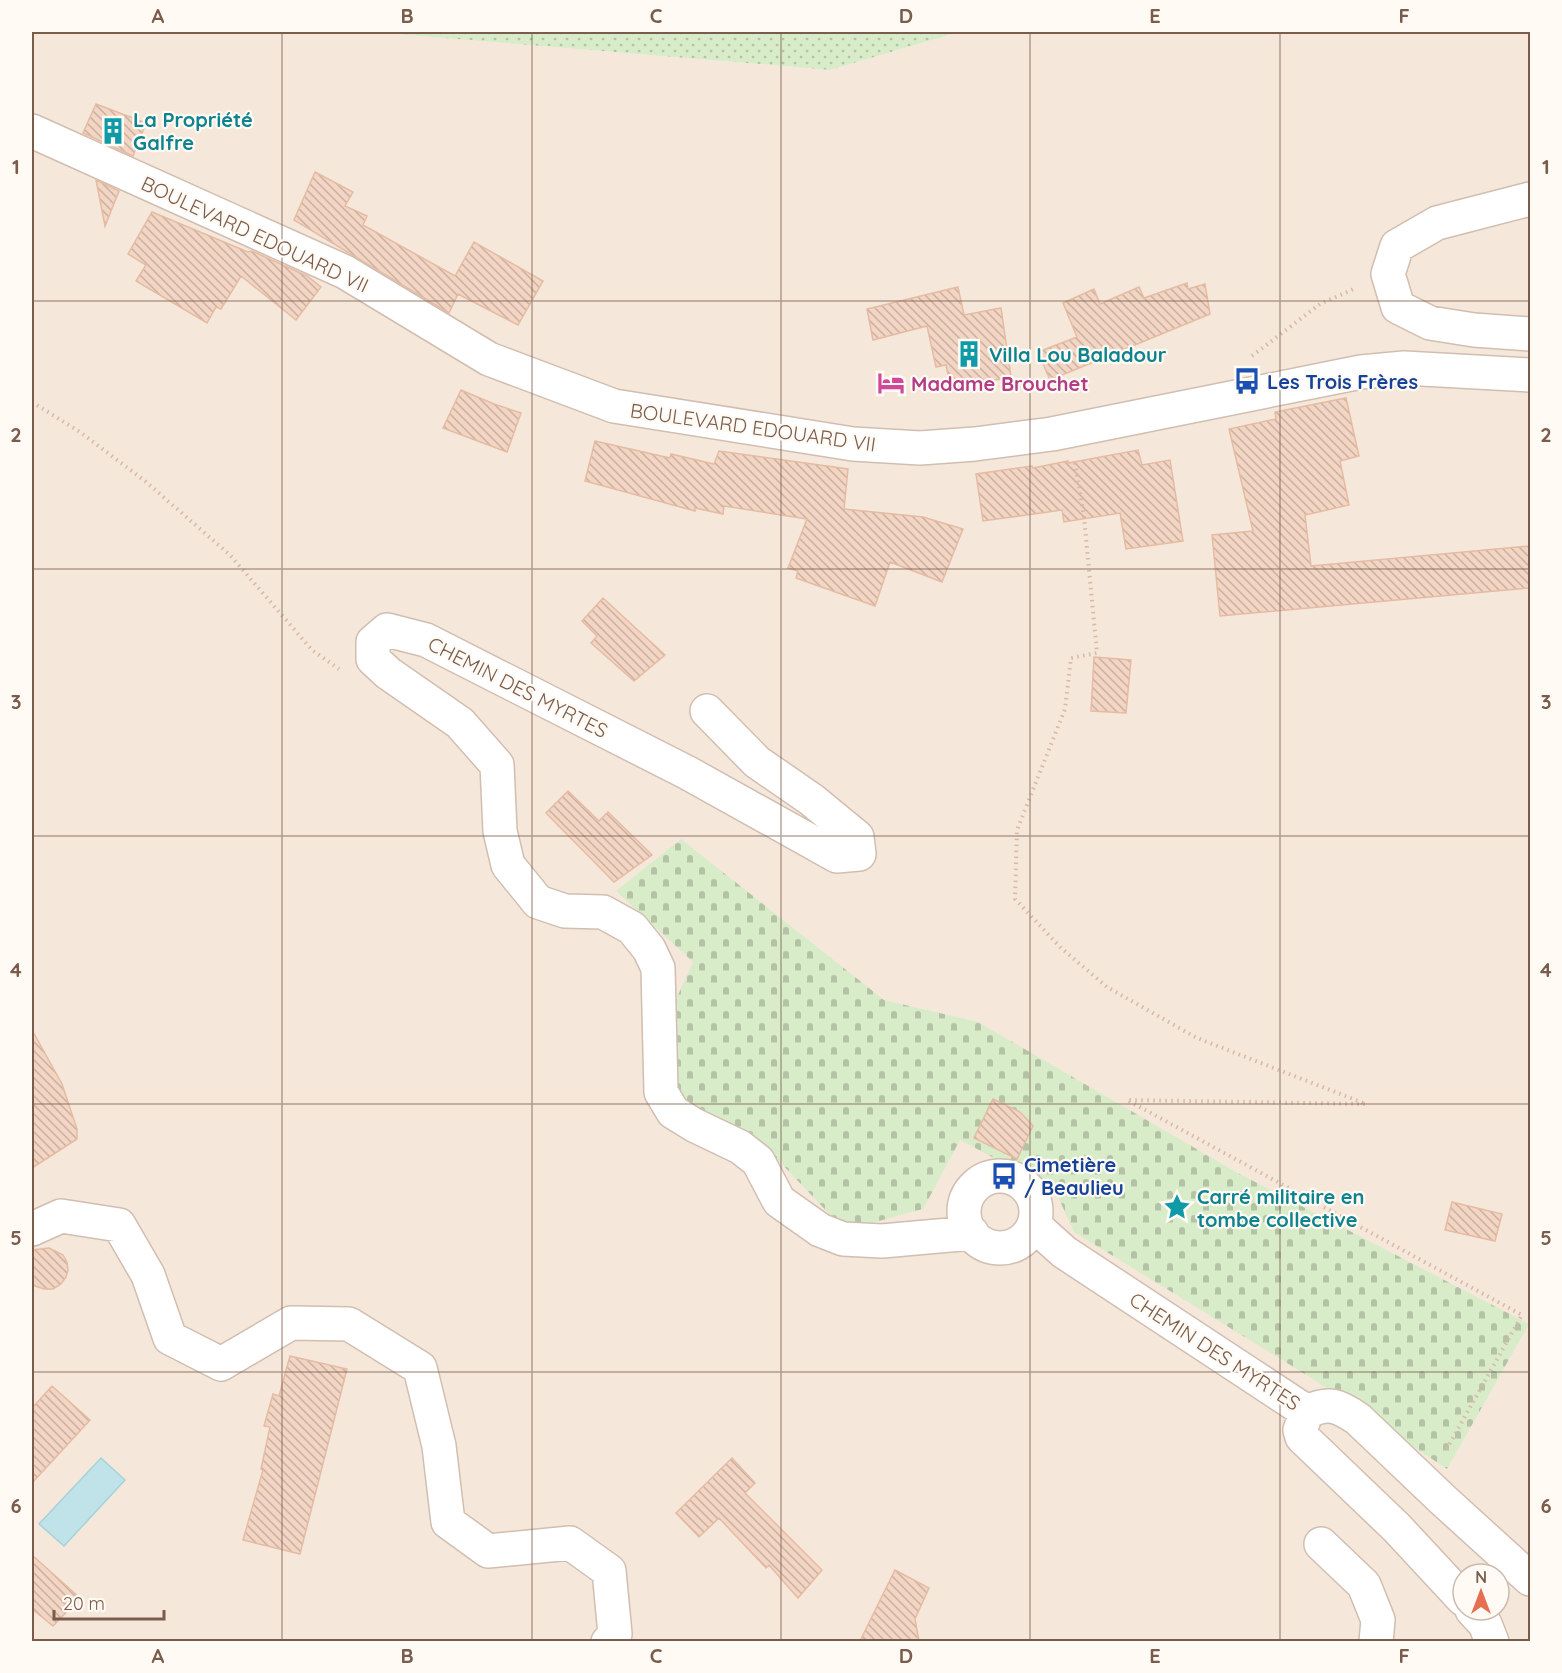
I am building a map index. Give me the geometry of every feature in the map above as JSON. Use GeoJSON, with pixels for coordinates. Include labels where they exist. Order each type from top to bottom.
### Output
{"type":"FeatureCollection","features":[{"type":"Feature","properties":{"kind":"street","name":"BOULEVARD EDOUARD VII"},"geometry":{"type":"LineString","coordinates":[[32,130],[345,272],[489,359],[614,406],[853,444],[909,448],[975,444],[1069,430],[1361,372],[1404,368],[1530,375]]}},
{"type":"Feature","properties":{"kind":"street"},"geometry":{"type":"LineString","coordinates":[[1530,200],[1437,223],[1397,246],[1388,274],[1398,308],[1430,323],[1474,330],[1530,334]]}},
{"type":"Feature","properties":{"kind":"street","name":"CHEMIN DES MYRTES"},"geometry":{"type":"LineString","coordinates":[[707,711],[757,762],[812,800],[857,837],[859,854],[837,856],[688,772],[426,640],[387,630],[373,642],[373,658],[388,673],[460,723],[497,765],[500,831],[508,865],[538,902],[565,911],[603,912],[632,928],[649,949],[658,968],[661,1092],[673,1112],[740,1147],[758,1161],[778,1201],[820,1230],[843,1239],[882,1241],[972,1233]]}},
{"type":"Feature","properties":{"kind":"street"},"geometry":{"type":"LineString","coordinates":[[992,1176],[1017,1179],[1027,1187],[1035,1200],[1034,1225],[1017,1243],[1005,1247],[980,1242],[966,1222],[966,1201],[971,1190],[980,1181],[992,1176]]}},
{"type":"Feature","properties":{"kind":"street"},"geometry":{"type":"LineString","coordinates":[[32,1229],[61,1216],[119,1225],[148,1275],[170,1338],[221,1364],[291,1323],[349,1324],[420,1368],[439,1446],[448,1522],[488,1551],[570,1543],[609,1571],[615,1634],[608,1641]]}},
{"type":"Feature","properties":{"kind":"street","name":"CHEMIN DES MYRTES"},"geometry":{"type":"LineString","coordinates":[[1034,1225],[1064,1252],[1307,1412],[1319,1406],[1332,1405],[1358,1419],[1530,1579]]}},
{"type":"Feature","properties":{"kind":"street"},"geometry":{"type":"LineString","coordinates":[[1307,1412],[1300,1430],[1302,1437],[1397,1528],[1451,1586]]}},
{"type":"Feature","properties":{"kind":"street"},"geometry":{"type":"LineString","coordinates":[[1321,1544],[1365,1585],[1378,1620],[1376,1641]]}},
{"type":"Feature","properties":{"kind":"street"},"geometry":{"type":"LineString","coordinates":[[1483,1622],[1492,1641]]}},
{"type":"Feature","properties":{"kind":"path"},"geometry":{"type":"LineString","coordinates":[[1251,357],[1320,304],[1388,274]]}},
{"type":"Feature","properties":{"kind":"path"},"geometry":{"type":"LineString","coordinates":[[32,402],[80,432],[145,481],[230,555],[312,650],[341,670]]}},
{"type":"Feature","properties":{"kind":"path"},"geometry":{"type":"LineString","coordinates":[[1069,430],[1084,517],[1097,653],[1071,658],[1065,710],[1017,830],[1015,899],[1061,948],[1107,987],[1197,1038],[1366,1104],[1127,1100],[1522,1315],[1427,1485]]}},
{"type":"Feature","properties":{"kind":"shaded area"},"geometry":{"type":"Polygon","coordinates":[[[32,32],[372,32],[830,70],[959,32],[1530,32],[1530,1641],[32,1642],[32,32]]]}},
{"type":"Feature","properties":{"kind":"green space"},"geometry":{"type":"Polygon","coordinates":[[[372,32],[959,32],[830,70],[372,32]]]}},
{"type":"Feature","properties":{"kind":"green space"},"geometry":{"type":"Polygon","coordinates":[[[681,839],[884,1000],[978,1022],[1236,1172],[1529,1324],[1447,1469],[1313,1379],[1074,1232],[1055,1190],[960,1140],[923,1209],[857,1227],[836,1221],[761,1142],[697,1109],[676,1090],[674,1004],[693,962],[616,891],[681,839]]]}},
{"type":"Feature","properties":{"kind":"water"},"geometry":{"type":"Polygon","coordinates":[[[101,1458],[125,1480],[64,1546],[39,1524],[101,1458]]]}},
{"type":"Feature","properties":{"kind":"building","name":"La Propriété Galfre"},"geometry":{"type":"Polygon","coordinates":[[[96,104],[146,123],[133,156],[83,133],[96,104]]]}},
{"type":"Feature","properties":{"kind":"building"},"geometry":{"type":"Polygon","coordinates":[[[315,172],[353,192],[345,206],[367,216],[363,225],[455,276],[474,242],[543,281],[518,325],[458,294],[449,313],[294,220],[315,172]]]}},
{"type":"Feature","properties":{"kind":"building"},"geometry":{"type":"Polygon","coordinates":[[[96,180],[119,191],[105,226],[96,180]]]}},
{"type":"Feature","properties":{"kind":"building"},"geometry":{"type":"Polygon","coordinates":[[[152,212],[248,252],[252,251],[307,276],[321,287],[296,320],[241,276],[221,309],[216,307],[207,323],[136,281],[146,265],[128,254],[152,212]]]}},
{"type":"Feature","properties":{"kind":"building"},"geometry":{"type":"Polygon","coordinates":[[[1187,283],[1188,289],[1205,284],[1210,314],[1050,380],[1038,352],[1077,337],[1063,303],[1094,289],[1100,304],[1139,287],[1144,298],[1187,283]]]}},
{"type":"Feature","properties":{"kind":"building"},"geometry":{"type":"Polygon","coordinates":[[[958,287],[964,315],[1001,308],[1011,377],[951,389],[946,365],[936,367],[927,326],[873,340],[867,309],[958,287]]]}},
{"type":"Feature","properties":{"kind":"building"},"geometry":{"type":"Polygon","coordinates":[[[461,390],[521,413],[507,452],[443,428],[461,390]]]}},
{"type":"Feature","properties":{"kind":"building"},"geometry":{"type":"Polygon","coordinates":[[[1346,398],[1359,456],[1340,461],[1349,505],[1305,515],[1311,566],[1530,546],[1530,588],[1220,616],[1212,535],[1253,531],[1229,429],[1276,419],[1275,412],[1346,398]]]}},
{"type":"Feature","properties":{"kind":"building"},"geometry":{"type":"Polygon","coordinates":[[[595,441],[670,458],[671,454],[714,464],[719,451],[848,469],[844,509],[923,517],[963,529],[942,582],[890,562],[875,606],[796,578],[798,571],[788,568],[807,519],[724,506],[723,514],[695,508],[695,511],[585,481],[595,441]]]}},
{"type":"Feature","properties":{"kind":"building"},"geometry":{"type":"Polygon","coordinates":[[[1138,450],[1142,465],[1170,460],[1183,541],[1126,549],[1120,513],[1064,522],[1062,510],[983,521],[976,474],[1032,466],[1033,468],[1068,461],[1068,463],[1138,450]]]}},
{"type":"Feature","properties":{"kind":"building"},"geometry":{"type":"Polygon","coordinates":[[[603,598],[665,655],[634,681],[591,643],[597,636],[582,621],[603,598]]]}},
{"type":"Feature","properties":{"kind":"building"},"geometry":{"type":"Polygon","coordinates":[[[1094,657],[1131,660],[1126,713],[1091,711],[1094,657]]]}},
{"type":"Feature","properties":{"kind":"building"},"geometry":{"type":"Polygon","coordinates":[[[568,791],[599,821],[608,812],[652,855],[614,882],[546,813],[568,791]]]}},
{"type":"Feature","properties":{"kind":"building"},"geometry":{"type":"Polygon","coordinates":[[[32,1030],[62,1084],[77,1129],[77,1139],[32,1168],[32,1030]]]}},
{"type":"Feature","properties":{"kind":"building"},"geometry":{"type":"Polygon","coordinates":[[[993,1099],[1020,1112],[1033,1126],[1017,1159],[974,1138],[993,1099]]]}},
{"type":"Feature","properties":{"kind":"building"},"geometry":{"type":"Polygon","coordinates":[[[1452,1202],[1502,1214],[1495,1241],[1445,1230],[1452,1202]]]}},
{"type":"Feature","properties":{"kind":"building"},"geometry":{"type":"Polygon","coordinates":[[[49,1248],[63,1255],[68,1270],[61,1284],[53,1289],[44,1289],[32,1285],[32,1250],[49,1248]]]}},
{"type":"Feature","properties":{"kind":"building"},"geometry":{"type":"Polygon","coordinates":[[[290,1356],[347,1369],[300,1554],[243,1540],[263,1470],[261,1469],[270,1427],[264,1426],[273,1394],[279,1396],[290,1356]]]}},
{"type":"Feature","properties":{"kind":"building"},"geometry":{"type":"Polygon","coordinates":[[[52,1386],[90,1420],[32,1483],[32,1408],[52,1386]]]}},
{"type":"Feature","properties":{"kind":"building"},"geometry":{"type":"Polygon","coordinates":[[[732,1458],[755,1483],[745,1493],[822,1570],[798,1598],[769,1565],[766,1568],[719,1518],[699,1537],[676,1513],[732,1458]]]}},
{"type":"Feature","properties":{"kind":"building"},"geometry":{"type":"Polygon","coordinates":[[[32,1555],[80,1598],[53,1626],[32,1609],[32,1555]]]}},
{"type":"Feature","properties":{"kind":"building"},"geometry":{"type":"Polygon","coordinates":[[[895,1570],[929,1588],[915,1619],[919,1641],[860,1641],[895,1570]]]}},
{"type":"Feature","properties":{"kind":"place","name":"La Propriété Galfre"},"geometry":{"type":"Point","coordinates":[113,131]}},
{"type":"Feature","properties":{"kind":"place","name":"Villa Lou Baladour"},"geometry":{"type":"Point","coordinates":[969,354]}},
{"type":"Feature","properties":{"kind":"place","name":"Les Trois Frères"},"geometry":{"type":"Point","coordinates":[1247,381]}},
{"type":"Feature","properties":{"kind":"place","name":"Madame Brouchet"},"geometry":{"type":"Point","coordinates":[891,383]}},
{"type":"Feature","properties":{"kind":"place","name":"Cimetière / Beaulieu"},"geometry":{"type":"Point","coordinates":[1004,1176]}},
{"type":"Feature","properties":{"kind":"place","name":"Carré militaire en tombe collective"},"geometry":{"type":"Point","coordinates":[1177,1207]}}]}
